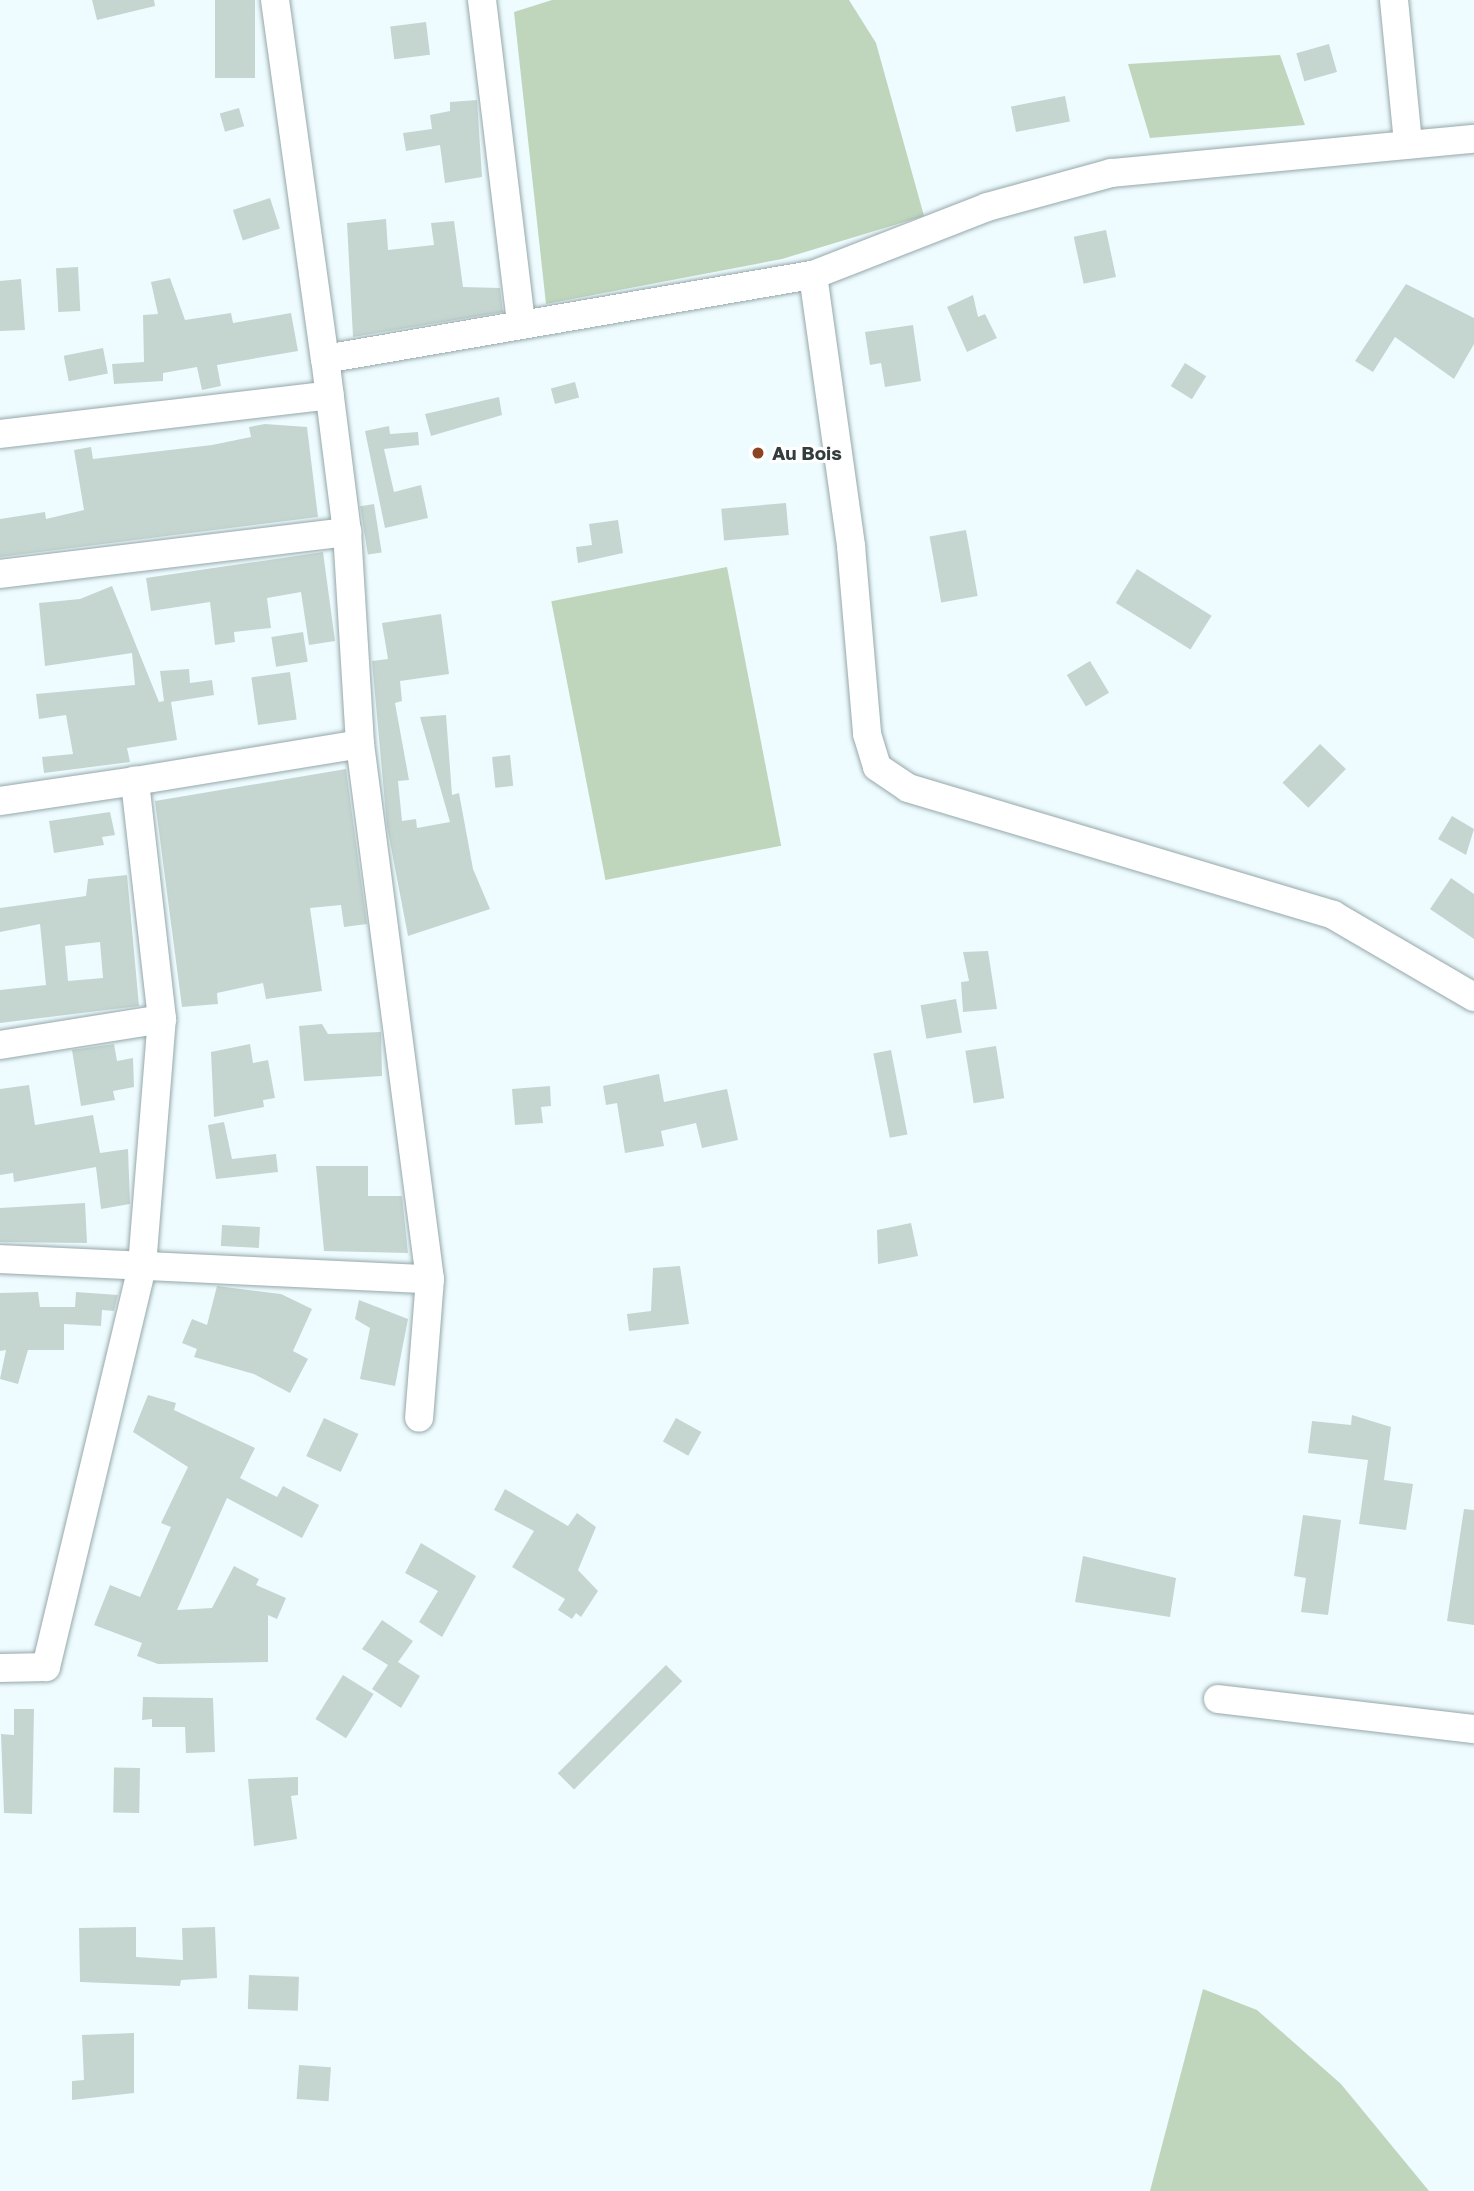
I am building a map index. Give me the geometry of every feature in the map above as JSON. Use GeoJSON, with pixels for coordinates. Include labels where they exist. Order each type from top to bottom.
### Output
{"type":"FeatureCollection","features":[{"type":"Feature","properties":{"kind":"street"},"geometry":{"type":"LineString","coordinates":[[275,0],[347,532],[360,744],[430,1279],[419,1418]]}},
{"type":"Feature","properties":{"kind":"street"},"geometry":{"type":"LineString","coordinates":[[482,0],[521,324]]}},
{"type":"Feature","properties":{"kind":"street"},"geometry":{"type":"LineString","coordinates":[[1394,0],[1408,144]]}},
{"type":"Feature","properties":{"kind":"street"},"geometry":{"type":"LineString","coordinates":[[325,359],[813,275],[987,208],[1111,173],[1474,139]]}},
{"type":"Feature","properties":{"kind":"street"},"geometry":{"type":"LineString","coordinates":[[813,275],[851,545],[867,734],[877,767],[908,788],[1333,915],[1474,996]]}},
{"type":"Feature","properties":{"kind":"street"},"geometry":{"type":"LineString","coordinates":[[0,434],[330,395]]}},
{"type":"Feature","properties":{"kind":"street"},"geometry":{"type":"LineString","coordinates":[[0,574],[347,532]]}},
{"type":"Feature","properties":{"kind":"street"},"geometry":{"type":"LineString","coordinates":[[0,801],[360,744]]}},
{"type":"Feature","properties":{"kind":"street"},"geometry":{"type":"LineString","coordinates":[[0,1668],[46,1667],[142,1266],[162,1019],[135,781]]}},
{"type":"Feature","properties":{"kind":"street"},"geometry":{"type":"LineString","coordinates":[[0,1045],[162,1019]]}},
{"type":"Feature","properties":{"kind":"street"},"geometry":{"type":"LineString","coordinates":[[0,1259],[430,1279]]}},
{"type":"Feature","properties":{"kind":"street"},"geometry":{"type":"LineString","coordinates":[[1218,1699],[1474,1729]]}},
{"type":"Feature","properties":{"kind":"green space"},"geometry":{"type":"Polygon","coordinates":[[[552,0],[849,0],[876,43],[924,216],[782,259],[546,304],[514,12],[552,0]]]}},
{"type":"Feature","properties":{"kind":"green space"},"geometry":{"type":"Polygon","coordinates":[[[1280,55],[1305,125],[1150,138],[1128,64],[1280,55]]]}},
{"type":"Feature","properties":{"kind":"green space"},"geometry":{"type":"Polygon","coordinates":[[[727,567],[781,846],[605,880],[551,601],[727,567]]]}},
{"type":"Feature","properties":{"kind":"green space"},"geometry":{"type":"Polygon","coordinates":[[[1203,1989],[1257,2010],[1341,2084],[1429,2191],[1150,2191],[1203,1989]]]}},
{"type":"Feature","properties":{"kind":"building"},"geometry":{"type":"Polygon","coordinates":[[[92,0],[154,0],[155,6],[97,20],[92,0]]]}},
{"type":"Feature","properties":{"kind":"building"},"geometry":{"type":"Polygon","coordinates":[[[215,0],[255,0],[255,78],[215,78],[215,0]]]}},
{"type":"Feature","properties":{"kind":"building"},"geometry":{"type":"Polygon","coordinates":[[[426,22],[430,55],[394,59],[390,26],[426,22]]]}},
{"type":"Feature","properties":{"kind":"building"},"geometry":{"type":"Polygon","coordinates":[[[1329,44],[1337,72],[1304,81],[1296,53],[1329,44]]]}},
{"type":"Feature","properties":{"kind":"building"},"geometry":{"type":"Polygon","coordinates":[[[1065,96],[1070,122],[1016,132],[1011,106],[1065,96]]]}},
{"type":"Feature","properties":{"kind":"building"},"geometry":{"type":"Polygon","coordinates":[[[477,100],[482,177],[445,183],[440,145],[406,151],[403,133],[432,129],[430,115],[450,111],[450,102],[477,100]]]}},
{"type":"Feature","properties":{"kind":"building"},"geometry":{"type":"Polygon","coordinates":[[[239,108],[244,126],[225,132],[220,114],[239,108]]]}},
{"type":"Feature","properties":{"kind":"building"},"geometry":{"type":"Polygon","coordinates":[[[270,198],[280,228],[243,240],[233,210],[270,198]]]}},
{"type":"Feature","properties":{"kind":"building"},"geometry":{"type":"Polygon","coordinates":[[[386,219],[388,250],[434,245],[431,223],[454,221],[463,287],[500,288],[503,312],[353,337],[347,223],[386,219]]]}},
{"type":"Feature","properties":{"kind":"building"},"geometry":{"type":"Polygon","coordinates":[[[1106,230],[1116,277],[1084,284],[1074,237],[1106,230]]]}},
{"type":"Feature","properties":{"kind":"building"},"geometry":{"type":"Polygon","coordinates":[[[78,267],[80,311],[58,312],[56,268],[78,267]]]}},
{"type":"Feature","properties":{"kind":"building"},"geometry":{"type":"Polygon","coordinates":[[[170,278],[185,320],[231,313],[233,323],[291,313],[298,351],[217,365],[221,386],[202,390],[197,367],[163,373],[163,381],[114,384],[112,364],[144,362],[143,315],[158,314],[151,282],[170,278]]]}},
{"type":"Feature","properties":{"kind":"building"},"geometry":{"type":"Polygon","coordinates":[[[21,279],[25,330],[0,331],[0,281],[21,279]]]}},
{"type":"Feature","properties":{"kind":"building"},"geometry":{"type":"Polygon","coordinates":[[[1406,284],[1474,318],[1474,344],[1454,379],[1395,337],[1373,372],[1355,361],[1406,284]]]}},
{"type":"Feature","properties":{"kind":"building"},"geometry":{"type":"Polygon","coordinates":[[[973,295],[978,317],[985,314],[997,338],[967,352],[947,307],[973,295]]]}},
{"type":"Feature","properties":{"kind":"building"},"geometry":{"type":"Polygon","coordinates":[[[913,325],[921,381],[885,387],[881,363],[870,365],[865,332],[913,325]]]}},
{"type":"Feature","properties":{"kind":"building"},"geometry":{"type":"Polygon","coordinates":[[[103,348],[108,374],[69,381],[64,356],[103,348]]]}},
{"type":"Feature","properties":{"kind":"building"},"geometry":{"type":"Polygon","coordinates":[[[1185,363],[1206,376],[1192,399],[1171,386],[1185,363]]]}},
{"type":"Feature","properties":{"kind":"building"},"geometry":{"type":"Polygon","coordinates":[[[575,382],[579,397],[555,404],[551,388],[575,382]]]}},
{"type":"Feature","properties":{"kind":"building"},"geometry":{"type":"Polygon","coordinates":[[[499,397],[502,415],[431,436],[425,414],[499,397]]]}},
{"type":"Feature","properties":{"kind":"building"},"geometry":{"type":"Polygon","coordinates":[[[265,424],[307,427],[318,517],[0,557],[0,519],[45,512],[46,519],[84,510],[74,450],[91,447],[93,459],[212,445],[251,437],[249,427],[265,424]]]}},
{"type":"Feature","properties":{"kind":"building"},"geometry":{"type":"Polygon","coordinates":[[[389,426],[390,434],[418,432],[419,445],[384,449],[394,492],[421,485],[428,518],[385,528],[365,431],[389,426]]]}},
{"type":"Feature","properties":{"kind":"building"},"geometry":{"type":"Polygon","coordinates":[[[786,503],[789,535],[724,541],[721,509],[786,503]]]}},
{"type":"Feature","properties":{"kind":"building"},"geometry":{"type":"Polygon","coordinates":[[[374,504],[382,552],[368,555],[360,506],[374,504]]]}},
{"type":"Feature","properties":{"kind":"building"},"geometry":{"type":"Polygon","coordinates":[[[618,520],[623,553],[578,563],[576,547],[592,545],[589,524],[618,520]]]}},
{"type":"Feature","properties":{"kind":"building"},"geometry":{"type":"Polygon","coordinates":[[[966,530],[978,596],[941,602],[930,536],[966,530]]]}},
{"type":"Feature","properties":{"kind":"building"},"geometry":{"type":"Polygon","coordinates":[[[323,552],[335,641],[309,645],[301,592],[267,598],[271,628],[234,632],[235,642],[215,645],[210,602],[151,611],[146,578],[323,552]]]}},
{"type":"Feature","properties":{"kind":"building"},"geometry":{"type":"Polygon","coordinates":[[[1137,569],[1212,616],[1190,650],[1116,603],[1137,569]]]}},
{"type":"Feature","properties":{"kind":"building"},"geometry":{"type":"Polygon","coordinates":[[[112,586],[159,702],[164,701],[160,671],[189,669],[190,683],[212,680],[214,695],[171,702],[177,740],[127,748],[130,762],[44,773],[42,757],[73,754],[66,715],[39,719],[36,694],[135,685],[132,653],[45,666],[39,603],[80,599],[112,586]]]}},
{"type":"Feature","properties":{"kind":"building"},"geometry":{"type":"Polygon","coordinates":[[[441,614],[449,674],[400,681],[402,701],[395,703],[409,780],[398,781],[402,821],[416,819],[417,828],[450,822],[420,717],[446,715],[452,795],[459,793],[473,869],[490,909],[408,936],[387,826],[372,661],[388,659],[382,623],[441,614]]]}},
{"type":"Feature","properties":{"kind":"building"},"geometry":{"type":"Polygon","coordinates":[[[303,632],[308,662],[276,667],[271,637],[303,632]]]}},
{"type":"Feature","properties":{"kind":"building"},"geometry":{"type":"Polygon","coordinates":[[[1090,661],[1109,693],[1086,707],[1067,675],[1090,661]]]}},
{"type":"Feature","properties":{"kind":"building"},"geometry":{"type":"Polygon","coordinates":[[[290,672],[297,720],[258,725],[251,677],[290,672]]]}},
{"type":"Feature","properties":{"kind":"building"},"geometry":{"type":"Polygon","coordinates":[[[1320,744],[1346,769],[1308,808],[1282,783],[1320,744]]]}},
{"type":"Feature","properties":{"kind":"building"},"geometry":{"type":"Polygon","coordinates":[[[510,755],[513,786],[495,788],[492,757],[510,755]]]}},
{"type":"Feature","properties":{"kind":"building"},"geometry":{"type":"Polygon","coordinates":[[[346,769],[367,924],[344,927],[341,905],[310,908],[322,991],[266,999],[263,983],[217,993],[218,1004],[182,1007],[155,801],[346,769]]]}},
{"type":"Feature","properties":{"kind":"building"},"geometry":{"type":"Polygon","coordinates":[[[110,812],[115,835],[102,837],[104,845],[54,853],[49,821],[110,812]]]}},
{"type":"Feature","properties":{"kind":"building"},"geometry":{"type":"Polygon","coordinates":[[[1452,816],[1474,829],[1466,855],[1438,839],[1452,816]]]}},
{"type":"Feature","properties":{"kind":"building"},"geometry":{"type":"Polygon","coordinates":[[[127,875],[139,1006],[0,1023],[0,990],[46,985],[40,924],[0,932],[0,908],[86,896],[88,879],[127,875]],[[100,942],[65,946],[68,981],[103,978],[100,942]]]}},
{"type":"Feature","properties":{"kind":"building"},"geometry":{"type":"Polygon","coordinates":[[[1451,878],[1474,894],[1474,939],[1430,909],[1451,878]]]}},
{"type":"Feature","properties":{"kind":"building"},"geometry":{"type":"Polygon","coordinates":[[[988,951],[997,1009],[963,1012],[961,982],[969,981],[963,952],[988,951]]]}},
{"type":"Feature","properties":{"kind":"building"},"geometry":{"type":"Polygon","coordinates":[[[956,999],[962,1032],[926,1039],[921,1005],[956,999]]]}},
{"type":"Feature","properties":{"kind":"building"},"geometry":{"type":"Polygon","coordinates":[[[322,1024],[328,1034],[381,1032],[382,1076],[304,1081],[299,1026],[322,1024]]]}},
{"type":"Feature","properties":{"kind":"building"},"geometry":{"type":"Polygon","coordinates":[[[114,1044],[117,1061],[133,1058],[134,1087],[113,1091],[115,1100],[81,1106],[72,1050],[114,1044]]]}},
{"type":"Feature","properties":{"kind":"building"},"geometry":{"type":"Polygon","coordinates":[[[250,1044],[253,1063],[268,1060],[275,1098],[263,1100],[264,1107],[214,1117],[211,1052],[250,1044]]]}},
{"type":"Feature","properties":{"kind":"building"},"geometry":{"type":"Polygon","coordinates":[[[996,1046],[1004,1098],[974,1103],[965,1051],[996,1046]]]}},
{"type":"Feature","properties":{"kind":"building"},"geometry":{"type":"Polygon","coordinates":[[[891,1050],[907,1134],[890,1138],[873,1053],[891,1050]]]}},
{"type":"Feature","properties":{"kind":"building"},"geometry":{"type":"Polygon","coordinates":[[[659,1074],[664,1102],[727,1089],[738,1140],[702,1148],[696,1123],[661,1131],[664,1146],[625,1153],[617,1103],[606,1105],[603,1086],[659,1074]]]}},
{"type":"Feature","properties":{"kind":"building"},"geometry":{"type":"Polygon","coordinates":[[[29,1085],[35,1125],[93,1115],[100,1153],[128,1149],[130,1204],[101,1209],[96,1167],[14,1182],[13,1173],[0,1175],[0,1089],[29,1085]]]}},
{"type":"Feature","properties":{"kind":"building"},"geometry":{"type":"Polygon","coordinates":[[[550,1086],[551,1106],[541,1107],[543,1123],[515,1125],[512,1089],[550,1086]]]}},
{"type":"Feature","properties":{"kind":"building"},"geometry":{"type":"Polygon","coordinates":[[[224,1122],[232,1159],[276,1154],[278,1172],[216,1179],[208,1125],[224,1122]]]}},
{"type":"Feature","properties":{"kind":"building"},"geometry":{"type":"Polygon","coordinates":[[[316,1166],[368,1166],[368,1196],[402,1196],[408,1253],[324,1251],[316,1166]]]}},
{"type":"Feature","properties":{"kind":"building"},"geometry":{"type":"Polygon","coordinates":[[[85,1203],[87,1243],[0,1242],[0,1208],[85,1203]]]}},
{"type":"Feature","properties":{"kind":"building"},"geometry":{"type":"Polygon","coordinates":[[[911,1223],[918,1256],[878,1264],[877,1230],[911,1223]]]}},
{"type":"Feature","properties":{"kind":"building"},"geometry":{"type":"Polygon","coordinates":[[[222,1225],[260,1227],[259,1248],[221,1246],[222,1225]]]}},
{"type":"Feature","properties":{"kind":"building"},"geometry":{"type":"Polygon","coordinates":[[[680,1266],[689,1324],[629,1331],[627,1314],[651,1311],[653,1268],[680,1266]]]}},
{"type":"Feature","properties":{"kind":"building"},"geometry":{"type":"Polygon","coordinates":[[[217,1286],[281,1294],[312,1309],[293,1351],[308,1359],[290,1393],[254,1374],[194,1357],[197,1349],[182,1343],[192,1319],[207,1325],[217,1286]]]}},
{"type":"Feature","properties":{"kind":"building"},"geometry":{"type":"Polygon","coordinates":[[[38,1292],[40,1307],[75,1307],[76,1292],[118,1295],[114,1311],[102,1310],[101,1326],[64,1324],[64,1350],[28,1350],[18,1384],[0,1379],[6,1350],[0,1351],[0,1293],[38,1292]]]}},
{"type":"Feature","properties":{"kind":"building"},"geometry":{"type":"Polygon","coordinates":[[[359,1300],[408,1319],[395,1386],[360,1379],[370,1328],[355,1319],[359,1300]]]}},
{"type":"Feature","properties":{"kind":"building"},"geometry":{"type":"Polygon","coordinates":[[[148,1395],[176,1403],[174,1410],[255,1448],[240,1478],[277,1497],[283,1486],[319,1505],[302,1538],[227,1498],[177,1610],[212,1608],[234,1566],[259,1579],[256,1585],[286,1598],[277,1619],[268,1615],[268,1662],[158,1664],[137,1656],[142,1643],[94,1625],[110,1585],[140,1597],[171,1527],[161,1523],[188,1467],[133,1432],[148,1395]]]}},
{"type":"Feature","properties":{"kind":"building"},"geometry":{"type":"Polygon","coordinates":[[[1352,1415],[1391,1427],[1384,1480],[1413,1484],[1406,1530],[1359,1524],[1368,1460],[1308,1453],[1312,1421],[1351,1425],[1352,1415]]]}},
{"type":"Feature","properties":{"kind":"building"},"geometry":{"type":"Polygon","coordinates":[[[324,1418],[358,1434],[341,1472],[306,1456],[324,1418]]]}},
{"type":"Feature","properties":{"kind":"building"},"geometry":{"type":"Polygon","coordinates":[[[676,1418],[701,1432],[688,1456],[663,1442],[676,1418]]]}},
{"type":"Feature","properties":{"kind":"building"},"geometry":{"type":"Polygon","coordinates":[[[505,1489],[568,1526],[577,1513],[596,1527],[578,1570],[598,1591],[581,1617],[576,1613],[572,1619],[558,1610],[565,1599],[512,1567],[534,1531],[494,1510],[505,1489]]]}},
{"type":"Feature","properties":{"kind":"building"},"geometry":{"type":"Polygon","coordinates":[[[1464,1509],[1474,1510],[1474,1625],[1447,1621],[1464,1509]]]}},
{"type":"Feature","properties":{"kind":"building"},"geometry":{"type":"Polygon","coordinates":[[[1303,1515],[1341,1520],[1328,1615],[1301,1612],[1306,1578],[1294,1576],[1303,1515]]]}},
{"type":"Feature","properties":{"kind":"building"},"geometry":{"type":"Polygon","coordinates":[[[421,1543],[476,1576],[442,1637],[419,1622],[438,1591],[405,1573],[421,1543]]]}},
{"type":"Feature","properties":{"kind":"building"},"geometry":{"type":"Polygon","coordinates":[[[1083,1556],[1176,1578],[1170,1617],[1075,1602],[1083,1556]]]}},
{"type":"Feature","properties":{"kind":"building"},"geometry":{"type":"Polygon","coordinates":[[[382,1620],[413,1641],[398,1662],[420,1676],[401,1708],[372,1689],[388,1665],[362,1649],[382,1620]]]}},
{"type":"Feature","properties":{"kind":"building"},"geometry":{"type":"Polygon","coordinates":[[[666,1665],[682,1681],[574,1789],[558,1773],[666,1665]]]}},
{"type":"Feature","properties":{"kind":"building"},"geometry":{"type":"Polygon","coordinates":[[[343,1675],[374,1694],[346,1738],[315,1719],[343,1675]]]}},
{"type":"Feature","properties":{"kind":"building"},"geometry":{"type":"Polygon","coordinates":[[[143,1697],[213,1698],[215,1752],[186,1753],[185,1727],[152,1727],[152,1719],[142,1720],[143,1697]]]}},
{"type":"Feature","properties":{"kind":"building"},"geometry":{"type":"Polygon","coordinates":[[[14,1709],[34,1709],[32,1814],[4,1813],[1,1734],[14,1735],[14,1709]]]}},
{"type":"Feature","properties":{"kind":"building"},"geometry":{"type":"Polygon","coordinates":[[[114,1768],[140,1768],[139,1813],[113,1813],[114,1768]]]}},
{"type":"Feature","properties":{"kind":"building"},"geometry":{"type":"Polygon","coordinates":[[[298,1777],[298,1795],[291,1796],[297,1839],[254,1846],[248,1779],[298,1777]]]}},
{"type":"Feature","properties":{"kind":"building"},"geometry":{"type":"Polygon","coordinates":[[[136,1927],[136,1957],[183,1960],[182,1928],[215,1927],[217,1978],[181,1980],[180,1986],[80,1982],[79,1928],[136,1927]]]}},
{"type":"Feature","properties":{"kind":"building"},"geometry":{"type":"Polygon","coordinates":[[[249,1975],[299,1977],[298,2011],[248,2009],[249,1975]]]}},
{"type":"Feature","properties":{"kind":"building"},"geometry":{"type":"Polygon","coordinates":[[[134,2033],[134,2093],[72,2100],[72,2081],[84,2080],[82,2035],[134,2033]]]}},
{"type":"Feature","properties":{"kind":"building"},"geometry":{"type":"Polygon","coordinates":[[[299,2065],[331,2067],[329,2101],[297,2099],[299,2065]]]}},
{"type":"Feature","properties":{"kind":"place","name":"Au Bois"},"geometry":{"type":"Point","coordinates":[758,453]}}]}
